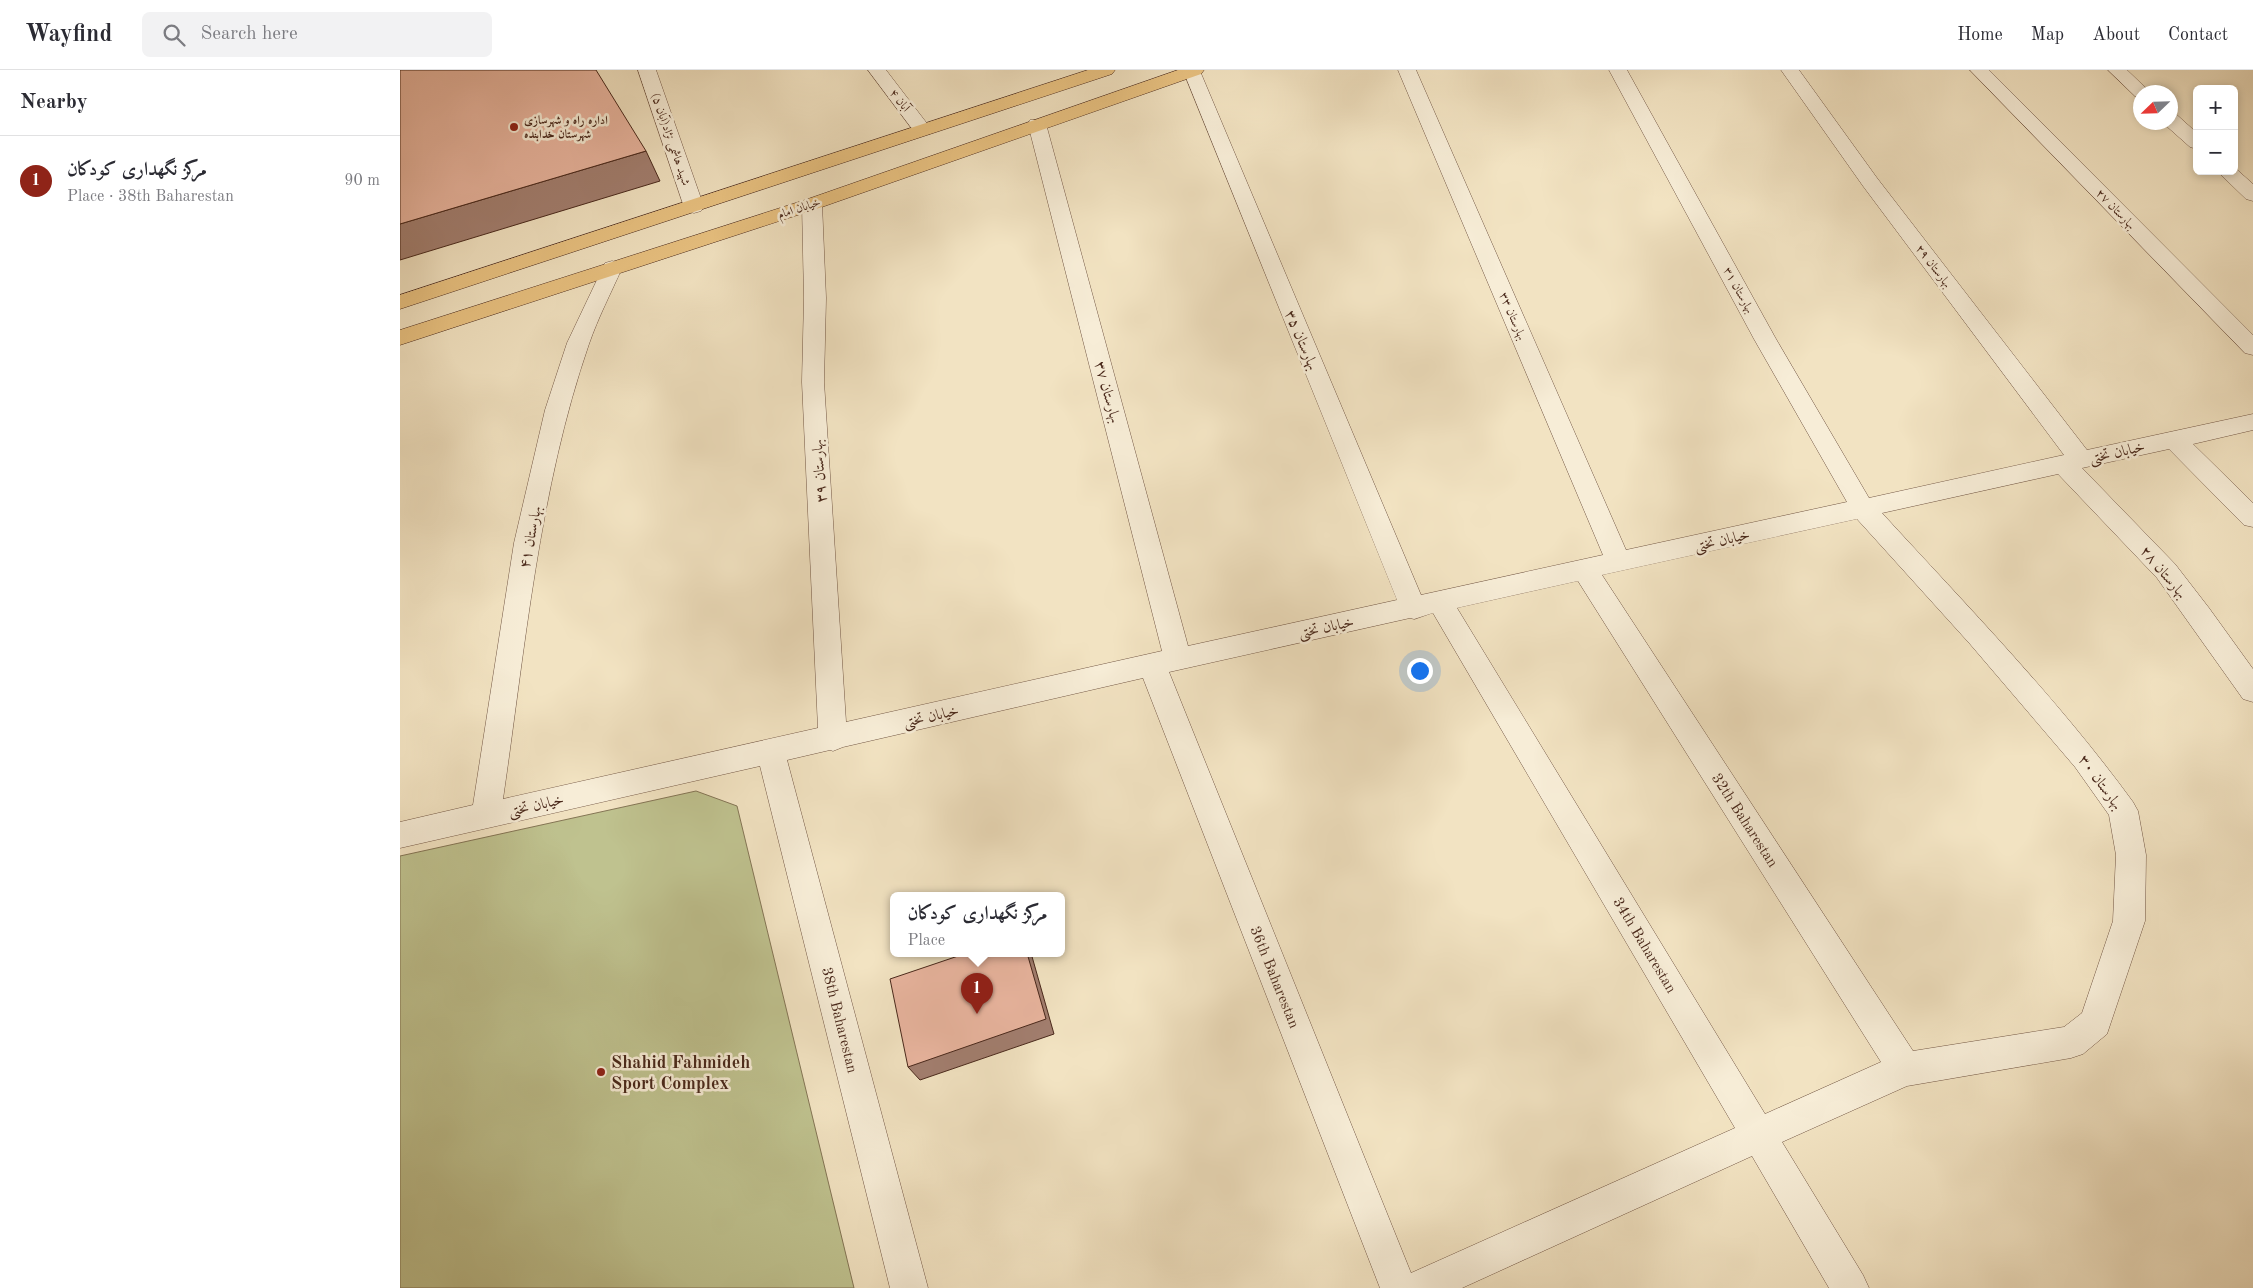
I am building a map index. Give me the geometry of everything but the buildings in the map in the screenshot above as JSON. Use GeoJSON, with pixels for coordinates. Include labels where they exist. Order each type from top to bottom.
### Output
{"type":"FeatureCollection","features":[{"type":"Feature","properties":{"kind":"main road"},"geometry":{"type":"LineString","coordinates":[[400,302],[694,207],[1106,70]]}},
{"type":"Feature","properties":{"kind":"main road","name":"خیابان امام"},"geometry":{"type":"LineString","coordinates":[[400,338],[812,204],[1193,71]]}},
{"type":"Feature","properties":{"kind":"main road"},"geometry":{"type":"LineString","coordinates":[[505,268],[508,302]]}},
{"type":"Feature","properties":{"kind":"street","name":"(آبان ۵)شهید هاشمی نژاد"},"geometry":{"type":"LineString","coordinates":[[647,70],[694,207]]}},
{"type":"Feature","properties":{"kind":"street","name":"آبان ۴"},"geometry":{"type":"LineString","coordinates":[[877,70],[924,130]]}},
{"type":"Feature","properties":{"kind":"street","name":"بهارستان ۳۳"},"geometry":{"type":"LineString","coordinates":[[1407,70],[1619,563]]}},
{"type":"Feature","properties":{"kind":"street","name":"بهارستان ۳۱"},"geometry":{"type":"LineString","coordinates":[[1618,70],[1765,339],[1863,509]]}},
{"type":"Feature","properties":{"kind":"street","name":"بهارستان ۲۹"},"geometry":{"type":"LineString","coordinates":[[1790,70],[2072,462]]}},
{"type":"Feature","properties":{"kind":"street","name":"بهارستان ۲۷"},"geometry":{"type":"LineString","coordinates":[[1979,70],[2253,348]]}},
{"type":"Feature","properties":{"kind":"street"},"geometry":{"type":"LineString","coordinates":[[2117,70],[2133,85]]}},
{"type":"Feature","properties":{"kind":"street","name":"بهارستان ۳۵"},"geometry":{"type":"LineString","coordinates":[[1193,71],[1427,606]]}},
{"type":"Feature","properties":{"kind":"street","name":"بهارستان ۳۷"},"geometry":{"type":"LineString","coordinates":[[1037,124],[1165,662]]}},
{"type":"Feature","properties":{"kind":"street"},"geometry":{"type":"LineString","coordinates":[[2178,126],[2193,139]]}},
{"type":"Feature","properties":{"kind":"street"},"geometry":{"type":"LineString","coordinates":[[2232,175],[2253,195]]}},
{"type":"Feature","properties":{"kind":"street","name":"بهارستان ۳۹"},"geometry":{"type":"LineString","coordinates":[[812,204],[815,298],[813,382],[833,738]]}},
{"type":"Feature","properties":{"kind":"street","name":"بهارستان ۴۱"},"geometry":{"type":"LineString","coordinates":[[486,816],[527,543],[557,410],[578,343],[612,268]]}},
{"type":"Feature","properties":{"kind":"street","name":"خیابان تختی"},"geometry":{"type":"LineString","coordinates":[[400,835],[1165,662],[1427,606],[2253,422]]}},
{"type":"Feature","properties":{"kind":"street"},"geometry":{"type":"LineString","coordinates":[[2174,439],[2253,518]]}},
{"type":"Feature","properties":{"kind":"street","name":"بهارستان ۲۸"},"geometry":{"type":"LineString","coordinates":[[2072,462],[2166,572],[2200,615],[2253,691]]}},
{"type":"Feature","properties":{"kind":"street","name":"بهارستان ۳۰"},"geometry":{"type":"LineString","coordinates":[[1420,1288],[1905,1069],[2071,1042],[2095,1023],[2128,921],[2131,855],[2123,812],[2085,758],[1979,636],[1863,509]]}},
{"type":"Feature","properties":{"kind":"street","name":"32th Baharestan"},"geometry":{"type":"LineString","coordinates":[[1585,571],[1905,1069]]}},
{"type":"Feature","properties":{"kind":"street","name":"34th Baharestan"},"geometry":{"type":"LineString","coordinates":[[1427,606],[1758,1135],[1850,1288]]}},
{"type":"Feature","properties":{"kind":"street","name":"36th Baharestan"},"geometry":{"type":"LineString","coordinates":[[1165,662],[1399,1288]]}},
{"type":"Feature","properties":{"kind":"street","name":"38th Baharestan"},"geometry":{"type":"LineString","coordinates":[[771,752],[909,1288]]}},
{"type":"Feature","properties":{"kind":"green space","name":"Shahid Fahmideh Sport Complex"},"geometry":{"type":"Polygon","coordinates":[[[696,791],[737,806],[854,1288],[400,1288],[400,856],[696,791]]]}},
{"type":"Feature","properties":{"kind":"place","name":"اداره راه و شهرسازی شهرستان خدابنده"},"geometry":{"type":"Point","coordinates":[514,127]}},
{"type":"Feature","properties":{"kind":"place","name":"مرکز نگهداری کودکان"},"geometry":{"type":"Point","coordinates":[977,1014]}},
{"type":"Feature","properties":{"kind":"place","name":"Shahid Fahmideh Sport Complex"},"geometry":{"type":"Point","coordinates":[601,1072]}}]}
